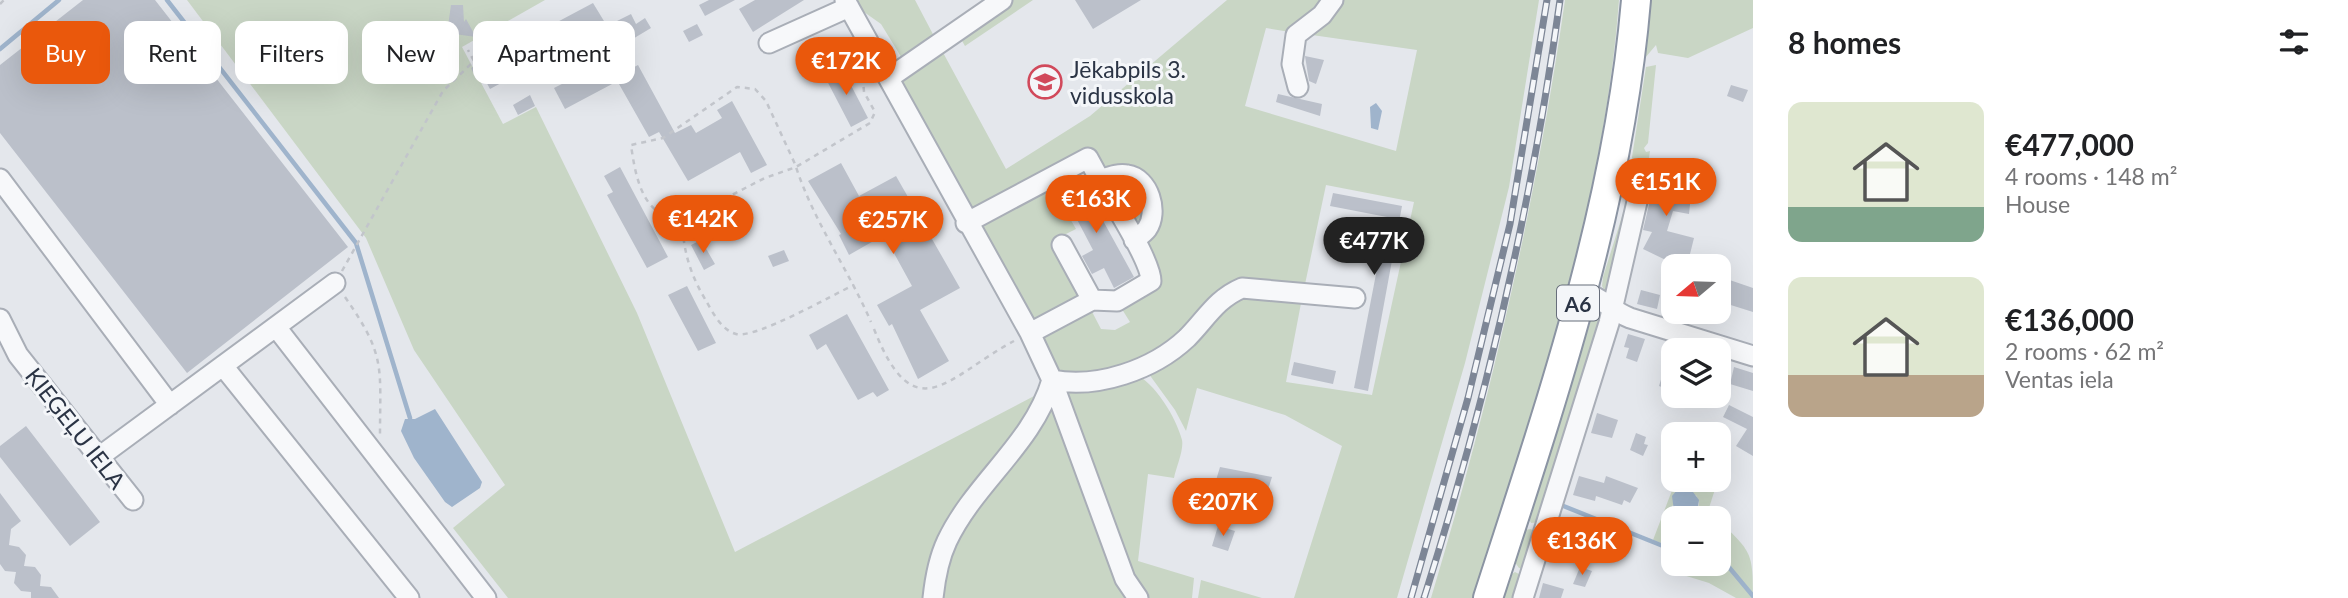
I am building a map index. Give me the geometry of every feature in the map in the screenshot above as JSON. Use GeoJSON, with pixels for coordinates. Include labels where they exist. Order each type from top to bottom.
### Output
{"type":"FeatureCollection","features":[{"type":"Feature","properties":{"kind":"highway","name":"A6"},"geometry":{"type":"LineString","coordinates":[[1488,598],[1582,291],[1617,141],[1636,0]]}},
{"type":"Feature","properties":{"kind":"street"},"geometry":{"type":"LineString","coordinates":[[889,78],[1002,0]]}},
{"type":"Feature","properties":{"kind":"street"},"geometry":{"type":"LineString","coordinates":[[1298,87],[1292,64],[1296,35],[1322,15],[1333,0]]}},
{"type":"Feature","properties":{"kind":"street"},"geometry":{"type":"LineString","coordinates":[[769,44],[847,3],[966,223],[1030,333],[1052,380],[1125,579],[1138,598]]}},
{"type":"Feature","properties":{"kind":"street"},"geometry":{"type":"LineString","coordinates":[[966,223],[1088,158],[1134,240],[1151,281],[1117,301],[1092,300],[1030,333]]}},
{"type":"Feature","properties":{"kind":"street"},"geometry":{"type":"LineString","coordinates":[[1100,180],[1128,174],[1139,180],[1148,192],[1152,218],[1146,230],[1134,240]]}},
{"type":"Feature","properties":{"kind":"street"},"geometry":{"type":"LineString","coordinates":[[0,179],[170,405]]}},
{"type":"Feature","properties":{"kind":"street"},"geometry":{"type":"LineString","coordinates":[[1523,598],[1610,310],[1639,193]]}},
{"type":"Feature","properties":{"kind":"street"},"geometry":{"type":"LineString","coordinates":[[1062,245],[1092,300]]}},
{"type":"Feature","properties":{"kind":"street"},"geometry":{"type":"LineString","coordinates":[[99,457],[335,283]]}},
{"type":"Feature","properties":{"kind":"street"},"geometry":{"type":"LineString","coordinates":[[1052,380],[1075,384],[1093,382],[1155,361],[1189,335],[1226,295],[1242,288],[1354,298]]}},
{"type":"Feature","properties":{"kind":"street"},"geometry":{"type":"LineString","coordinates":[[1582,291],[1600,297],[1610,310],[1753,356]]}},
{"type":"Feature","properties":{"kind":"street","name":"ĶIEĢEĻU IELA"},"geometry":{"type":"LineString","coordinates":[[0,318],[18,355],[133,500]]}},
{"type":"Feature","properties":{"kind":"street"},"geometry":{"type":"LineString","coordinates":[[276,327],[486,598]]}},
{"type":"Feature","properties":{"kind":"street"},"geometry":{"type":"LineString","coordinates":[[223,366],[409,598]]}},
{"type":"Feature","properties":{"kind":"street"},"geometry":{"type":"LineString","coordinates":[[933,598],[947,541],[970,503],[1037,418],[1052,380]]}},
{"type":"Feature","properties":{"kind":"street"},"geometry":{"type":"LineString","coordinates":[[1513,520],[1545,530]]}},
{"type":"Feature","properties":{"kind":"street"},"geometry":{"type":"LineString","coordinates":[[1499,564],[1531,574]]}},
{"type":"Feature","properties":{"kind":"path"},"geometry":{"type":"LineString","coordinates":[[0,4],[4,0]]}},
{"type":"Feature","properties":{"kind":"path"},"geometry":{"type":"LineString","coordinates":[[866,38],[862,75],[864,92],[876,112],[870,123],[796,167],[765,178],[724,200],[682,218],[667,216],[653,208],[642,194],[635,175],[631,145],[663,138],[737,87],[755,89],[766,101],[796,167],[808,203],[854,285],[871,322]]}},
{"type":"Feature","properties":{"kind":"path"},"geometry":{"type":"LineString","coordinates":[[380,442],[383,394],[379,360],[365,326],[335,283],[443,91],[474,61],[468,50]]}},
{"type":"Feature","properties":{"kind":"path"},"geometry":{"type":"LineString","coordinates":[[682,218],[690,272],[713,313],[725,328],[736,334],[769,327],[854,285]]}},
{"type":"Feature","properties":{"kind":"path"},"geometry":{"type":"LineString","coordinates":[[874,329],[892,369],[922,390],[934,389],[956,379],[985,357],[1030,333]]}},
{"type":"Feature","properties":{"kind":"green space"},"geometry":{"type":"Polygon","coordinates":[[[187,0],[545,0],[508,21],[473,21],[473,41],[462,47],[473,68],[473,84],[482,84],[503,124],[536,107],[637,313],[735,552],[1036,395],[1032,415],[963,505],[926,598],[508,598],[453,528],[505,485],[414,350],[366,238],[250,84],[348,84],[348,21],[235,21],[235,64],[221,45],[221,21],[203,21],[187,0]]]}},
{"type":"Feature","properties":{"kind":"green space"},"geometry":{"type":"Polygon","coordinates":[[[856,0],[915,0],[936,40],[903,60],[881,24],[864,12],[856,0]]]}},
{"type":"Feature","properties":{"kind":"green space"},"geometry":{"type":"Polygon","coordinates":[[[1006,0],[1033,0],[965,46],[961,39],[1006,0]]]}},
{"type":"Feature","properties":{"kind":"green space"},"geometry":{"type":"Polygon","coordinates":[[[1227,0],[1328,0],[1321,10],[1290,32],[1266,28],[1245,106],[1396,151],[1417,50],[1305,34],[1333,9],[1336,0],[1539,0],[1509,187],[1465,363],[1397,598],[1294,598],[1342,446],[1285,415],[1197,388],[1186,431],[1175,410],[1146,370],[1185,345],[1228,298],[1257,290],[1302,298],[1286,382],[1372,395],[1414,202],[1326,185],[1304,289],[1260,284],[1235,287],[1219,296],[1180,338],[1157,354],[1109,373],[1065,379],[1054,369],[1038,336],[1089,306],[1101,329],[1115,330],[1130,322],[1120,306],[1161,282],[1140,244],[1151,230],[1157,216],[1154,190],[1146,180],[1134,174],[1119,171],[1101,173],[1088,150],[985,211],[971,215],[942,170],[919,124],[904,85],[902,74],[940,47],[1006,169],[1090,116],[1227,0]]]}},
{"type":"Feature","properties":{"kind":"green space"},"geometry":{"type":"Polygon","coordinates":[[[1565,0],[1619,0],[1599,152],[1583,228],[1543,377],[1474,598],[1431,598],[1473,450],[1509,302],[1540,152],[1565,0]]]}},
{"type":"Feature","properties":{"kind":"green space"},"geometry":{"type":"Polygon","coordinates":[[[1650,0],[1753,0],[1753,28],[1688,58],[1658,53],[1656,45],[1645,58],[1650,0]]]}},
{"type":"Feature","properties":{"kind":"green space"},"geometry":{"type":"Polygon","coordinates":[[[1656,65],[1648,143],[1644,148],[1646,152],[1650,151],[1644,191],[1639,191],[1628,183],[1646,67],[1656,65]]]}},
{"type":"Feature","properties":{"kind":"green space"},"geometry":{"type":"Polygon","coordinates":[[[1114,178],[1145,192],[1141,231],[1105,181],[1114,178]]]}},
{"type":"Feature","properties":{"kind":"green space"},"geometry":{"type":"Polygon","coordinates":[[[1049,182],[1076,229],[1054,240],[1084,298],[1036,325],[975,223],[1049,182]]]}},
{"type":"Feature","properties":{"kind":"green space"},"geometry":{"type":"Polygon","coordinates":[[[1629,194],[1606,293],[1602,286],[1603,277],[1629,194]]]}},
{"type":"Feature","properties":{"kind":"green space"},"geometry":{"type":"Polygon","coordinates":[[[1595,306],[1605,308],[1540,522],[1531,523],[1528,517],[1556,436],[1595,306]]]}},
{"type":"Feature","properties":{"kind":"green space"},"geometry":{"type":"Polygon","coordinates":[[[1134,373],[1150,384],[1164,402],[1182,440],[1174,478],[1148,474],[1138,561],[1194,578],[1192,598],[1144,598],[1137,591],[1061,391],[1134,373]]]}},
{"type":"Feature","properties":{"kind":"green space"},"geometry":{"type":"Polygon","coordinates":[[[1053,395],[1134,598],[938,598],[946,553],[1053,395]]]}},
{"type":"Feature","properties":{"kind":"green space"},"geometry":{"type":"Polygon","coordinates":[[[1671,492],[1714,492],[1710,506],[1698,506],[1696,495],[1666,506],[1671,492]]]}},
{"type":"Feature","properties":{"kind":"green space"},"geometry":{"type":"Polygon","coordinates":[[[1661,519],[1661,543],[1653,540],[1661,519]]]}},
{"type":"Feature","properties":{"kind":"green space"},"geometry":{"type":"Polygon","coordinates":[[[1531,529],[1534,532],[1523,569],[1519,568],[1514,561],[1524,530],[1531,529]]]}},
{"type":"Feature","properties":{"kind":"green space"},"geometry":{"type":"Polygon","coordinates":[[[1731,533],[1744,547],[1751,562],[1753,598],[1736,598],[1709,583],[1686,576],[1731,576],[1731,533]]]}},
{"type":"Feature","properties":{"kind":"green space"},"geometry":{"type":"Polygon","coordinates":[[[1515,572],[1521,575],[1516,598],[1504,598],[1512,574],[1515,572]]]}},
{"type":"Feature","properties":{"kind":"green space"},"geometry":{"type":"Polygon","coordinates":[[[1201,580],[1262,598],[1198,598],[1201,580]]]}},
{"type":"Feature","properties":{"kind":"water"},"geometry":{"type":"Polygon","coordinates":[[[1376,103],[1382,111],[1378,130],[1371,128],[1370,107],[1376,103]]]}},
{"type":"Feature","properties":{"kind":"water"},"geometry":{"type":"Polygon","coordinates":[[[435,409],[482,482],[480,488],[452,507],[445,502],[414,458],[401,431],[405,419],[415,419],[435,409]]]}},
{"type":"Feature","properties":{"kind":"water"},"geometry":{"type":"Polygon","coordinates":[[[1675,492],[1693,492],[1699,500],[1698,506],[1673,506],[1672,496],[1675,492]]]}},
{"type":"Feature","properties":{"kind":"building"},"geometry":{"type":"Polygon","coordinates":[[[83,0],[155,0],[171,21],[124,21],[124,84],[221,84],[348,247],[187,373],[0,133],[0,65],[21,49],[21,84],[110,84],[110,21],[56,21],[83,0]]]}},
{"type":"Feature","properties":{"kind":"building"},"geometry":{"type":"Polygon","coordinates":[[[709,0],[735,0],[705,16],[699,5],[709,0]]]}},
{"type":"Feature","properties":{"kind":"building"},"geometry":{"type":"Polygon","coordinates":[[[755,0],[804,0],[753,32],[739,9],[755,0]]]}},
{"type":"Feature","properties":{"kind":"building"},"geometry":{"type":"Polygon","coordinates":[[[1075,0],[1141,0],[1093,29],[1075,0]]]}},
{"type":"Feature","properties":{"kind":"building"},"geometry":{"type":"Polygon","coordinates":[[[593,3],[604,21],[559,21],[593,3]]]}},
{"type":"Feature","properties":{"kind":"building"},"geometry":{"type":"Polygon","coordinates":[[[451,5],[463,5],[464,22],[466,19],[473,37],[459,35],[459,21],[449,21],[451,5]]]}},
{"type":"Feature","properties":{"kind":"building"},"geometry":{"type":"Polygon","coordinates":[[[631,14],[634,21],[617,21],[631,14]]]}},
{"type":"Feature","properties":{"kind":"building"},"geometry":{"type":"Polygon","coordinates":[[[645,18],[651,28],[635,38],[635,22],[636,24],[645,18]]]}},
{"type":"Feature","properties":{"kind":"building"},"geometry":{"type":"Polygon","coordinates":[[[697,24],[703,35],[689,42],[683,31],[697,24]]]}},
{"type":"Feature","properties":{"kind":"building"},"geometry":{"type":"Polygon","coordinates":[[[1305,56],[1324,60],[1316,84],[1309,81],[1305,56]]]}},
{"type":"Feature","properties":{"kind":"building"},"geometry":{"type":"Polygon","coordinates":[[[638,65],[675,133],[691,125],[696,133],[722,118],[717,110],[732,101],[767,165],[751,173],[740,152],[688,181],[659,132],[649,137],[619,84],[635,84],[635,67],[638,65]]]}},
{"type":"Feature","properties":{"kind":"building"},"geometry":{"type":"Polygon","coordinates":[[[842,68],[868,118],[851,127],[825,77],[842,68]]]}},
{"type":"Feature","properties":{"kind":"building"},"geometry":{"type":"Polygon","coordinates":[[[562,84],[612,84],[565,109],[554,88],[562,84]]]}},
{"type":"Feature","properties":{"kind":"building"},"geometry":{"type":"Polygon","coordinates":[[[1731,85],[1748,90],[1743,102],[1727,96],[1731,85]]]}},
{"type":"Feature","properties":{"kind":"building"},"geometry":{"type":"Polygon","coordinates":[[[1278,94],[1322,104],[1320,116],[1276,102],[1278,94]]]}},
{"type":"Feature","properties":{"kind":"building"},"geometry":{"type":"Polygon","coordinates":[[[530,95],[535,106],[518,115],[513,105],[530,95]]]}},
{"type":"Feature","properties":{"kind":"building"},"geometry":{"type":"Polygon","coordinates":[[[841,163],[859,196],[896,176],[960,288],[920,310],[949,361],[918,379],[892,324],[889,326],[877,305],[912,286],[884,235],[849,255],[839,235],[841,234],[808,181],[841,163]]]}},
{"type":"Feature","properties":{"kind":"building"},"geometry":{"type":"Polygon","coordinates":[[[620,167],[668,257],[647,268],[607,195],[613,192],[604,176],[620,167]]]}},
{"type":"Feature","properties":{"kind":"building"},"geometry":{"type":"Polygon","coordinates":[[[1653,167],[1670,170],[1669,176],[1676,177],[1674,192],[1691,195],[1689,214],[1673,211],[1667,231],[1694,238],[1690,254],[1661,254],[1661,258],[1643,249],[1652,232],[1643,230],[1651,196],[1653,167]]]}},
{"type":"Feature","properties":{"kind":"building"},"geometry":{"type":"Polygon","coordinates":[[[1079,177],[1134,277],[1114,288],[1104,268],[1092,274],[1082,256],[1093,250],[1060,187],[1079,177]]]}},
{"type":"Feature","properties":{"kind":"building"},"geometry":{"type":"Polygon","coordinates":[[[1333,193],[1402,206],[1368,391],[1354,388],[1387,217],[1330,206],[1333,193]]]}},
{"type":"Feature","properties":{"kind":"building"},"geometry":{"type":"Polygon","coordinates":[[[701,240],[715,264],[704,270],[691,245],[701,240]]]}},
{"type":"Feature","properties":{"kind":"building"},"geometry":{"type":"Polygon","coordinates":[[[784,250],[789,261],[773,267],[768,256],[784,250]]]}},
{"type":"Feature","properties":{"kind":"building"},"geometry":{"type":"Polygon","coordinates":[[[1731,280],[1753,288],[1753,312],[1731,305],[1731,280]]]}},
{"type":"Feature","properties":{"kind":"building"},"geometry":{"type":"Polygon","coordinates":[[[687,286],[716,343],[698,351],[668,295],[687,286]]]}},
{"type":"Feature","properties":{"kind":"building"},"geometry":{"type":"Polygon","coordinates":[[[1641,290],[1660,295],[1657,309],[1637,304],[1641,290]]]}},
{"type":"Feature","properties":{"kind":"building"},"geometry":{"type":"Polygon","coordinates":[[[847,314],[889,390],[877,397],[873,392],[858,400],[826,344],[817,350],[809,335],[847,314]]]}},
{"type":"Feature","properties":{"kind":"building"},"geometry":{"type":"Polygon","coordinates":[[[1628,334],[1645,339],[1637,362],[1626,358],[1629,348],[1624,347],[1628,334]]]}},
{"type":"Feature","properties":{"kind":"building"},"geometry":{"type":"Polygon","coordinates":[[[1294,362],[1336,371],[1333,384],[1291,375],[1294,362]]]}},
{"type":"Feature","properties":{"kind":"building"},"geometry":{"type":"Polygon","coordinates":[[[1734,367],[1753,373],[1753,391],[1731,384],[1734,367]]]}},
{"type":"Feature","properties":{"kind":"building"},"geometry":{"type":"Polygon","coordinates":[[[1731,406],[1753,417],[1753,456],[1736,446],[1747,429],[1723,417],[1731,406]]]}},
{"type":"Feature","properties":{"kind":"building"},"geometry":{"type":"Polygon","coordinates":[[[1597,413],[1618,420],[1612,438],[1591,433],[1597,413]]]}},
{"type":"Feature","properties":{"kind":"building"},"geometry":{"type":"Polygon","coordinates":[[[26,426],[100,522],[70,546],[0,457],[0,446],[26,426]]]}},
{"type":"Feature","properties":{"kind":"building"},"geometry":{"type":"Polygon","coordinates":[[[1636,433],[1646,437],[1644,444],[1648,445],[1643,456],[1630,450],[1636,433]]]}},
{"type":"Feature","properties":{"kind":"building"},"geometry":{"type":"Polygon","coordinates":[[[1220,467],[1272,477],[1266,496],[1237,487],[1234,495],[1214,487],[1220,467]]]}},
{"type":"Feature","properties":{"kind":"building"},"geometry":{"type":"Polygon","coordinates":[[[1579,476],[1604,483],[1606,476],[1638,488],[1630,503],[1624,500],[1622,505],[1596,496],[1595,501],[1573,495],[1579,476]]]}},
{"type":"Feature","properties":{"kind":"building"},"geometry":{"type":"Polygon","coordinates":[[[0,493],[21,521],[11,529],[9,545],[19,547],[26,555],[24,566],[35,567],[41,575],[40,586],[51,587],[59,598],[31,598],[31,592],[21,591],[14,583],[16,572],[5,571],[0,564],[0,493]]]}},
{"type":"Feature","properties":{"kind":"building"},"geometry":{"type":"Polygon","coordinates":[[[1580,519],[1601,526],[1599,530],[1629,540],[1621,557],[1580,543],[1581,538],[1575,536],[1580,519]]]}},
{"type":"Feature","properties":{"kind":"building"},"geometry":{"type":"Polygon","coordinates":[[[1218,526],[1235,531],[1228,551],[1212,546],[1218,526]]]}},
{"type":"Feature","properties":{"kind":"building"},"geometry":{"type":"Polygon","coordinates":[[[1580,567],[1592,571],[1585,587],[1573,584],[1580,567]]]}},
{"type":"Feature","properties":{"kind":"building"},"geometry":{"type":"Polygon","coordinates":[[[1543,583],[1564,589],[1561,598],[1539,598],[1543,583]]]}},
{"type":"Feature","properties":{"kind":"waterway"},"geometry":{"type":"LineString","coordinates":[[0,49],[59,0]]}},
{"type":"Feature","properties":{"kind":"waterway"},"geometry":{"type":"LineString","coordinates":[[167,0],[356,243],[410,418]]}},
{"type":"Feature","properties":{"kind":"waterway"},"geometry":{"type":"LineString","coordinates":[[1561,505],[1661,545]]}},
{"type":"Feature","properties":{"kind":"waterway"},"geometry":{"type":"LineString","coordinates":[[1731,570],[1753,596]]}},
{"type":"Feature","properties":{"kind":"railway"},"geometry":{"type":"LineString","coordinates":[[1411,598],[1468,398],[1510,224],[1547,0]]}},
{"type":"Feature","properties":{"kind":"railway"},"geometry":{"type":"LineString","coordinates":[[1424,598],[1467,451],[1505,302],[1536,152],[1560,0]]}},
{"type":"Feature","properties":{"kind":"place","name":"Jēkabpils 3. vidusskola"},"geometry":{"type":"Point","coordinates":[1045,82]}}]}
